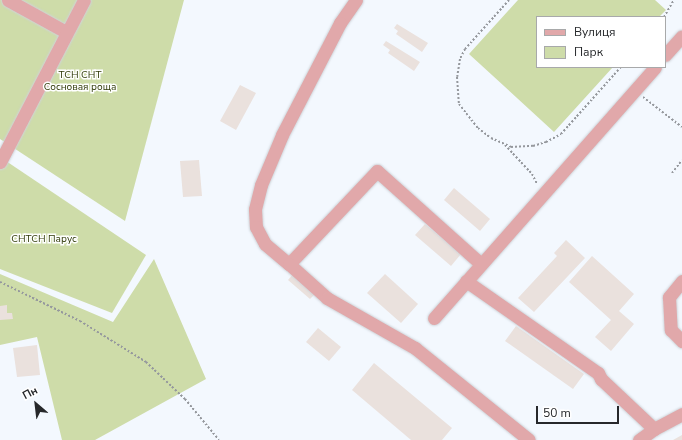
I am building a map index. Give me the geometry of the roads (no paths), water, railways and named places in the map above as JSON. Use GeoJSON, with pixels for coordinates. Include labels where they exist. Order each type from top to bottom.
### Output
{"type":"FeatureCollection","features":[{"type":"Feature","properties":{"kind":"street"},"geometry":{"type":"LineString","coordinates":[[8,0],[66,32]]}},
{"type":"Feature","properties":{"kind":"street"},"geometry":{"type":"LineString","coordinates":[[1,154],[84,0]]}},
{"type":"Feature","properties":{"kind":"street"},"geometry":{"type":"LineString","coordinates":[[356,0],[340,23],[282,134],[261,185],[255,209],[256,227],[265,244],[327,298],[415,348],[529,440]]}},
{"type":"Feature","properties":{"kind":"street"},"geometry":{"type":"LineString","coordinates":[[666,54],[682,36]]}},
{"type":"Feature","properties":{"kind":"street"},"geometry":{"type":"LineString","coordinates":[[434,318],[480,263],[654,68]]}},
{"type":"Feature","properties":{"kind":"street"},"geometry":{"type":"LineString","coordinates":[[289,264],[377,171],[480,263]]}},
{"type":"Feature","properties":{"kind":"street"},"geometry":{"type":"LineString","coordinates":[[466,281],[598,373],[601,379],[654,429]]}},
{"type":"Feature","properties":{"kind":"street"},"geometry":{"type":"LineString","coordinates":[[682,281],[669,297],[671,330],[682,341]]}},
{"type":"Feature","properties":{"kind":"street"},"geometry":{"type":"LineString","coordinates":[[639,440],[654,429],[682,414]]}},
{"type":"Feature","properties":{"kind":"park label","name":"ТСН СНТ Сосновая роща"},"geometry":{"type":"Point","coordinates":[80,80]}},
{"type":"Feature","properties":{"kind":"park label","name":"СНТСН Парус"},"geometry":{"type":"Point","coordinates":[44,240]}}]}
